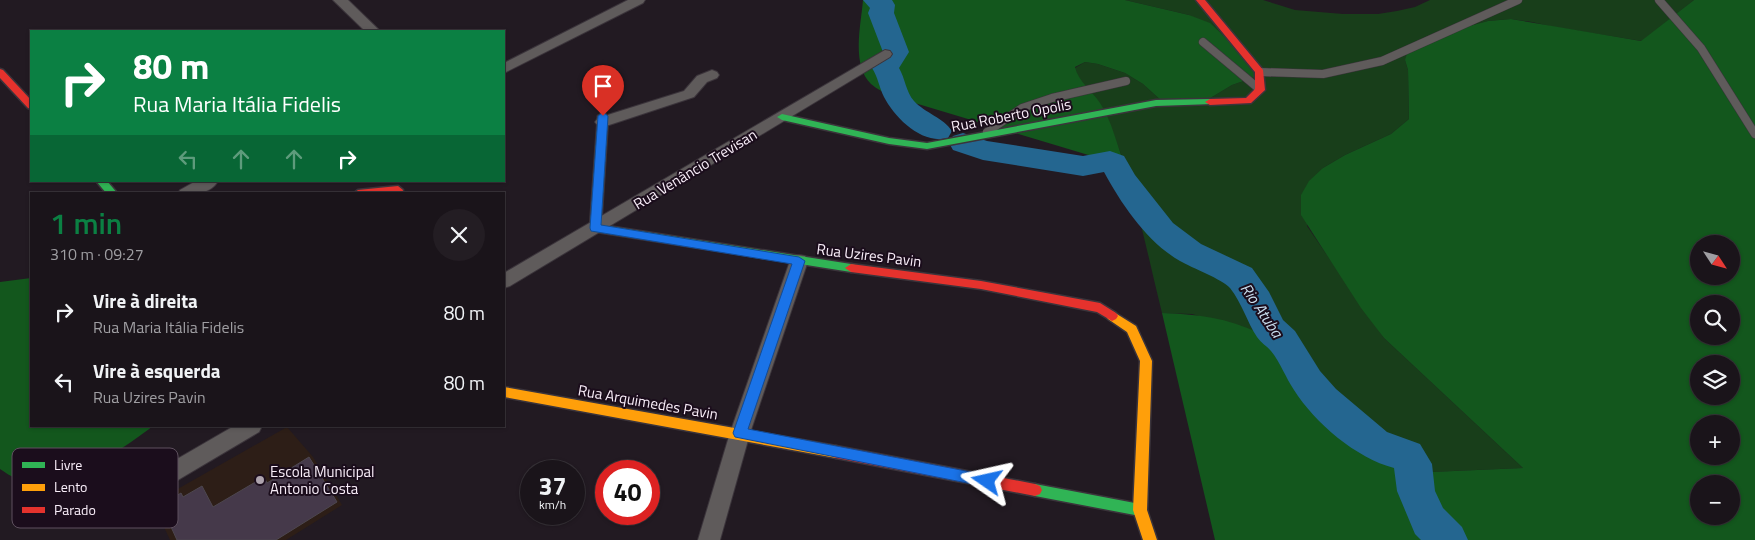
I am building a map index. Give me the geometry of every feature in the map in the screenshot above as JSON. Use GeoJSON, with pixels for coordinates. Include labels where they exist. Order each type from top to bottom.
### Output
{"type":"FeatureCollection","features":[{"type":"Feature","properties":{"kind":"street"},"geometry":{"type":"LineString","coordinates":[[340,0],[372,30]]}},
{"type":"Feature","properties":{"kind":"street"},"geometry":{"type":"LineString","coordinates":[[505,68],[638,0]]}},
{"type":"Feature","properties":{"kind":"street"},"geometry":{"type":"LineString","coordinates":[[1200,0],[1260,72],[1260,90]]}},
{"type":"Feature","properties":{"kind":"street","name":"Rua Venâncio Trevisan"},"geometry":{"type":"LineString","coordinates":[[505,280],[885,54]]}},
{"type":"Feature","properties":{"kind":"street"},"geometry":{"type":"LineString","coordinates":[[0,72],[30,105]]}},
{"type":"Feature","properties":{"kind":"street"},"geometry":{"type":"LineString","coordinates":[[595,228],[603,119],[689,94],[702,79],[712,75]]}},
{"type":"Feature","properties":{"kind":"street","name":"Rua Roberto Opolis"},"geometry":{"type":"LineString","coordinates":[[782,117],[889,141],[927,146],[1156,103],[1248,101],[1260,90]]}},
{"type":"Feature","properties":{"kind":"street"},"geometry":{"type":"LineString","coordinates":[[102,182],[111,192]]}},
{"type":"Feature","properties":{"kind":"street"},"geometry":{"type":"LineString","coordinates":[[190,192],[208,182]]}},
{"type":"Feature","properties":{"kind":"street"},"geometry":{"type":"LineString","coordinates":[[372,192],[399,188]]}},
{"type":"Feature","properties":{"kind":"street","name":"Rua Uzires Pavin"},"geometry":{"type":"LineString","coordinates":[[595,228],[799,261],[981,284],[1100,308],[1132,329],[1146,362],[1140,510]]}},
{"type":"Feature","properties":{"kind":"street"},"geometry":{"type":"LineString","coordinates":[[709,540],[740,433],[799,261]]}},
{"type":"Feature","properties":{"kind":"street","name":"Rua Arquimedes Pavin"},"geometry":{"type":"LineString","coordinates":[[505,392],[740,433],[1140,510]]}},
{"type":"Feature","properties":{"kind":"street"},"geometry":{"type":"LineString","coordinates":[[178,469],[250,427]]}},
{"type":"Feature","properties":{"kind":"street"},"geometry":{"type":"LineString","coordinates":[[1140,510],[1150,540]]}},
{"type":"Feature","properties":{"kind":"lane"},"geometry":{"type":"LineString","coordinates":[[1260,72],[1323,74],[1382,61],[1518,0]]}},
{"type":"Feature","properties":{"kind":"lane"},"geometry":{"type":"LineString","coordinates":[[1659,0],[1701,48],[1755,134]]}},
{"type":"Feature","properties":{"kind":"lane"},"geometry":{"type":"LineString","coordinates":[[1203,42],[1260,90]]}},
{"type":"Feature","properties":{"kind":"lane"},"geometry":{"type":"LineString","coordinates":[[983,136],[1022,108],[1052,98],[1126,81]]}},
{"type":"Feature","properties":{"kind":"shaded area","name":"Escola Municipal Antonio Costa"},"geometry":{"type":"Polygon","coordinates":[[[287,427],[313,457],[342,505],[286,540],[170,540],[164,528],[178,528],[178,489],[287,427]]]}},
{"type":"Feature","properties":{"kind":"green space"},"geometry":{"type":"Polygon","coordinates":[[[863,0],[1125,0],[1189,15],[1210,23],[1264,74],[1232,85],[1197,106],[1164,103],[1143,84],[1125,73],[1098,64],[1085,62],[1075,67],[1082,81],[1104,110],[1125,166],[887,94],[876,88],[865,76],[859,55],[859,32],[863,0]]]}},
{"type":"Feature","properties":{"kind":"green space"},"geometry":{"type":"Polygon","coordinates":[[[1125,0],[1263,0],[1295,10],[1343,14],[1378,14],[1415,7],[1430,0],[1694,0],[1642,41],[1511,19],[1488,21],[1469,26],[1405,60],[1408,70],[1409,119],[1391,134],[1345,155],[1323,168],[1307,226],[1384,338],[1523,468],[1431,472],[1259,333],[1192,314],[1162,313],[1139,216],[1118,145],[1109,122],[1081,81],[1075,68],[1085,62],[1098,64],[1125,73],[1143,84],[1164,103],[1197,106],[1232,85],[1264,74],[1189,15],[1125,0]]]}},
{"type":"Feature","properties":{"kind":"green space"},"geometry":{"type":"Polygon","coordinates":[[[1694,0],[1755,0],[1755,540],[1215,540],[1162,313],[1187,314],[1224,320],[1259,333],[1431,472],[1523,468],[1384,338],[1361,308],[1301,215],[1301,195],[1309,181],[1323,168],[1345,155],[1391,134],[1409,119],[1408,70],[1405,60],[1408,51],[1469,26],[1488,21],[1511,19],[1641,41],[1694,0]]]}},
{"type":"Feature","properties":{"kind":"green space"},"geometry":{"type":"Polygon","coordinates":[[[30,278],[30,427],[152,427],[122,448],[12,448],[12,477],[0,469],[0,282],[30,278]]]}},
{"type":"Feature","properties":{"kind":"building"},"geometry":{"type":"Polygon","coordinates":[[[309,457],[337,502],[276,540],[177,540],[172,528],[178,528],[178,495],[181,493],[183,497],[202,486],[213,507],[264,477],[267,483],[309,457]]]}},
{"type":"Feature","properties":{"kind":"waterway","name":"Rio Atuba"},"geometry":{"type":"LineString","coordinates":[[875,0],[883,5],[881,13],[896,52],[885,68],[890,74],[897,96],[910,112],[938,131]]}},
{"type":"Feature","properties":{"kind":"waterway","name":"Rio Atuba"},"geometry":{"type":"LineString","coordinates":[[963,143],[983,150],[1083,166],[1110,161],[1114,163],[1124,181],[1162,231],[1190,252],[1240,277],[1257,301],[1270,329],[1283,341],[1307,381],[1323,400],[1374,444],[1386,450],[1397,451],[1407,456],[1413,464],[1416,491],[1429,521],[1448,540]]}},
{"type":"Feature","properties":{"kind":"traffic: fast"},"geometry":{"type":"LineString","coordinates":[[782,117],[889,141],[927,146],[1156,103],[1210,102]]}},
{"type":"Feature","properties":{"kind":"traffic: fast"},"geometry":{"type":"LineString","coordinates":[[603,116],[595,228],[851,268]]}},
{"type":"Feature","properties":{"kind":"traffic: fast"},"geometry":{"type":"LineString","coordinates":[[102,182],[111,192]]}},
{"type":"Feature","properties":{"kind":"traffic: fast"},"geometry":{"type":"LineString","coordinates":[[1035,490],[1140,510]]}},
{"type":"Feature","properties":{"kind":"traffic: slow"},"geometry":{"type":"LineString","coordinates":[[1112,316],[1132,329],[1146,361],[1140,510],[1150,540]]}},
{"type":"Feature","properties":{"kind":"traffic: slow"},"geometry":{"type":"LineString","coordinates":[[505,392],[836,452]]}},
{"type":"Feature","properties":{"kind":"traffic: jam"},"geometry":{"type":"LineString","coordinates":[[1200,0],[1260,72],[1260,90],[1248,101],[1210,102]]}},
{"type":"Feature","properties":{"kind":"traffic: jam"},"geometry":{"type":"LineString","coordinates":[[0,72],[30,105]]}},
{"type":"Feature","properties":{"kind":"traffic: jam"},"geometry":{"type":"LineString","coordinates":[[378,192],[398,190],[398,192]]}},
{"type":"Feature","properties":{"kind":"traffic: jam"},"geometry":{"type":"LineString","coordinates":[[851,268],[981,285],[1100,308],[1112,316]]}},
{"type":"Feature","properties":{"kind":"traffic: jam"},"geometry":{"type":"LineString","coordinates":[[836,452],[1035,490]]}},
{"type":"Feature","properties":{"kind":"place","name":"Escola Municipal Antonio Costa"},"geometry":{"type":"Point","coordinates":[260,480]}},
{"type":"Feature","properties":{"kind":"route"},"geometry":{"type":"LineString","coordinates":[[603,116],[595,228],[799,261],[740,433],[987,481]]}}]}
